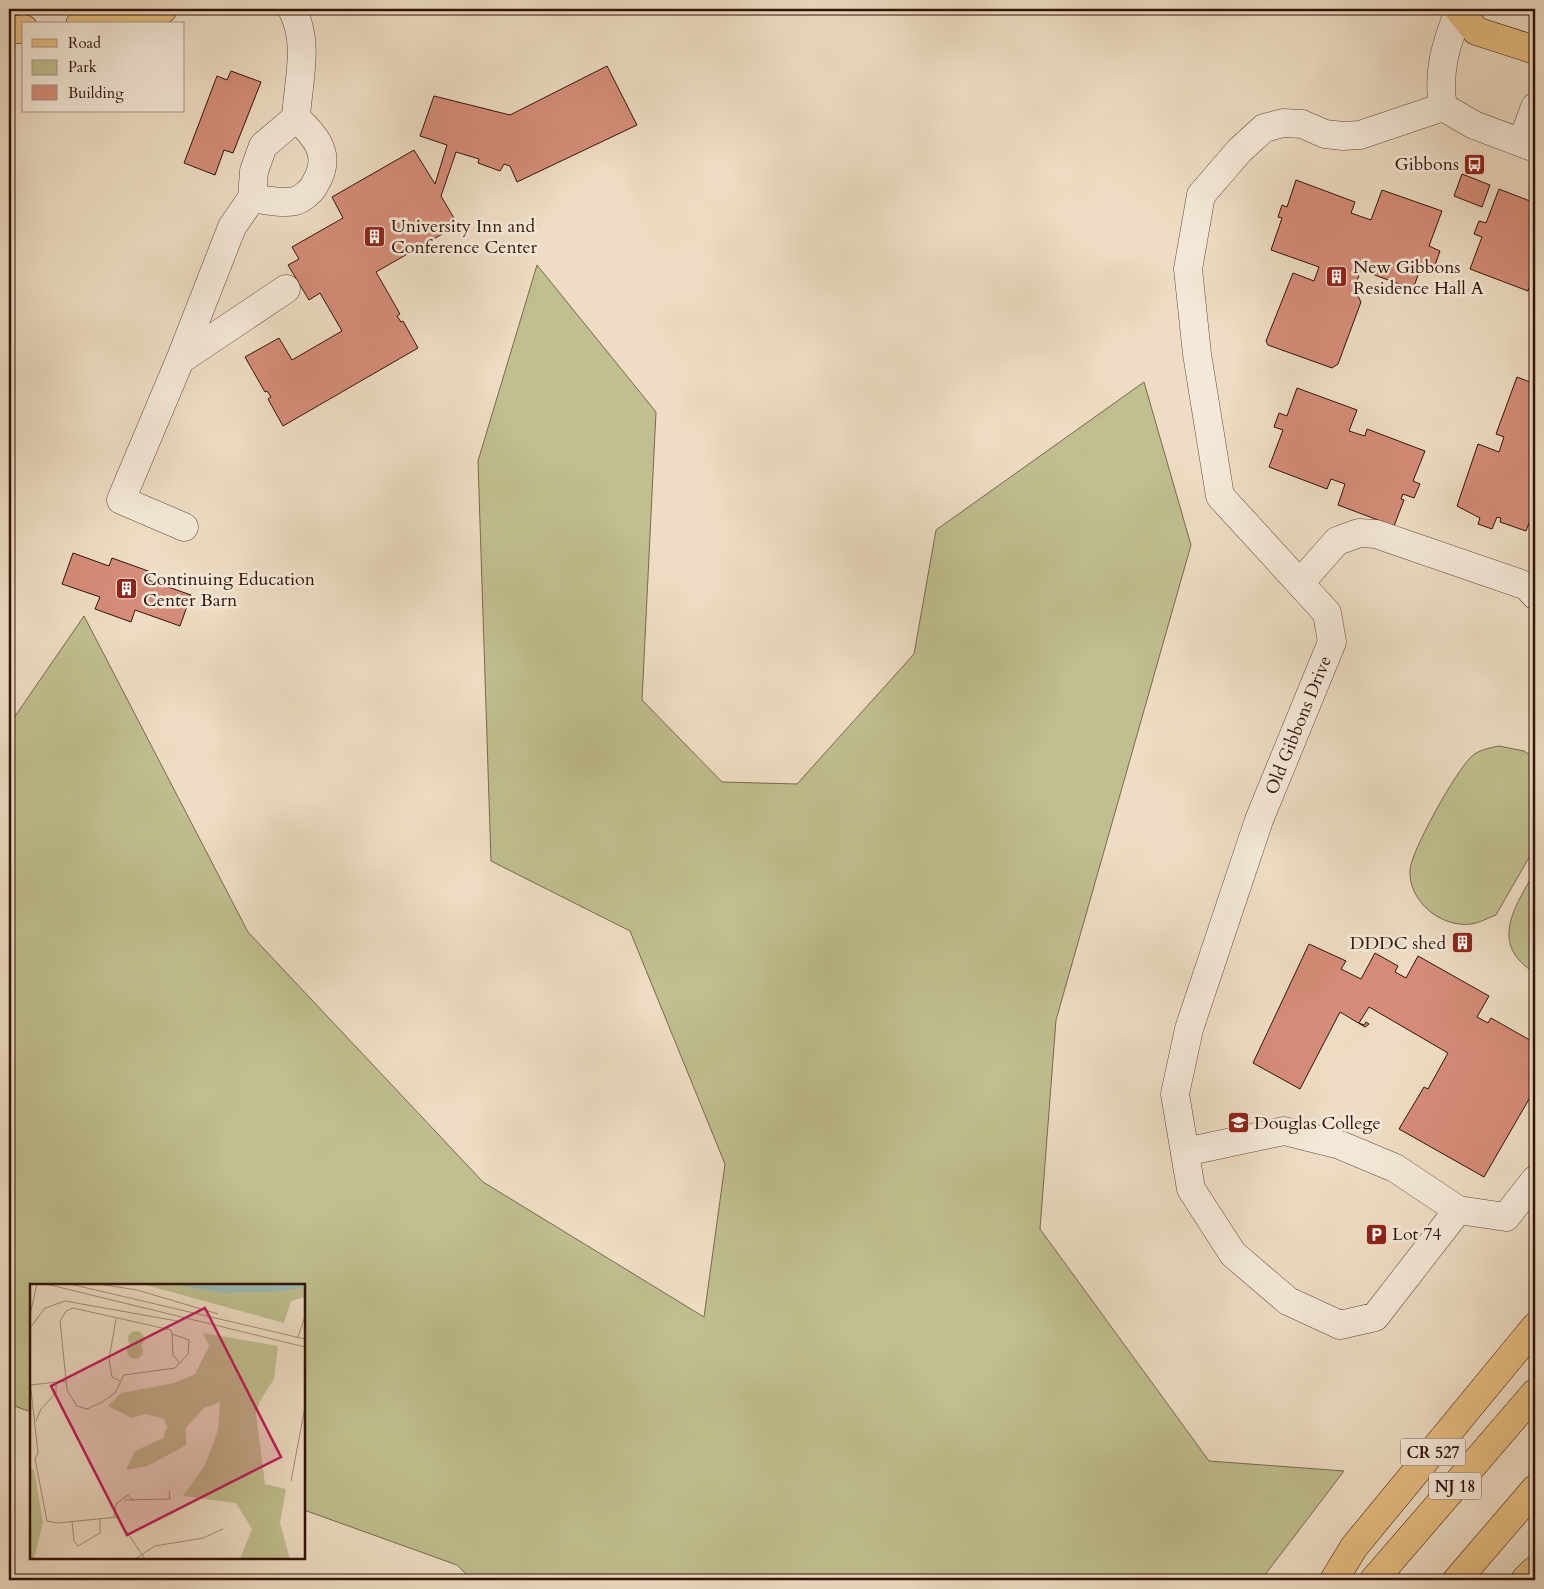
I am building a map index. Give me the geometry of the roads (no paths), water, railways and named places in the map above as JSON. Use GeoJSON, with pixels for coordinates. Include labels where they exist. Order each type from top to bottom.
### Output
{"type":"FeatureCollection","features":[{"type":"Feature","properties":{"kind":"main road"},"geometry":{"type":"LineString","coordinates":[[97,22],[123,19],[163,9]]}},
{"type":"Feature","properties":{"kind":"main road"},"geometry":{"type":"LineString","coordinates":[[1459,10],[1476,31],[1535,50]]}},
{"type":"Feature","properties":{"kind":"main road"},"geometry":{"type":"LineString","coordinates":[[9,30],[22,29]]}},
{"type":"Feature","properties":{"kind":"main road","name":"CR 527"},"geometry":{"type":"LineString","coordinates":[[1334,1580],[1354,1547],[1535,1327]]}},
{"type":"Feature","properties":{"kind":"main road","name":"NJ 18"},"geometry":{"type":"LineString","coordinates":[[1374,1580],[1535,1393]]}},
{"type":"Feature","properties":{"kind":"main road"},"geometry":{"type":"LineString","coordinates":[[1457,1580],[1535,1489]]}},
{"type":"Feature","properties":{"kind":"main road"},"geometry":{"type":"LineString","coordinates":[[1525,1580],[1535,1570]]}},
{"type":"Feature","properties":{"kind":"street"},"geometry":{"type":"LineString","coordinates":[[184,527],[121,500],[180,360],[232,227],[252,198],[254,171],[263,146],[296,118],[303,53],[299,24],[292,9]]}},
{"type":"Feature","properties":{"kind":"street"},"geometry":{"type":"LineString","coordinates":[[1459,10],[1444,50],[1440,91],[1443,107],[1474,125],[1529,145],[1535,107]]}},
{"type":"Feature","properties":{"kind":"street","name":"Old Gibbons Drive"},"geometry":{"type":"LineString","coordinates":[[1443,107],[1360,135],[1342,136],[1325,134],[1302,124],[1284,123],[1264,128],[1240,150],[1201,195],[1188,269],[1198,354],[1220,496],[1327,613],[1332,642],[1259,820],[1189,1029],[1175,1094],[1191,1189],[1233,1254],[1288,1301],[1340,1325],[1375,1317],[1458,1210]]}},
{"type":"Feature","properties":{"kind":"street"},"geometry":{"type":"LineString","coordinates":[[252,198],[295,201],[312,190],[322,174],[323,157],[318,142],[311,132],[296,118]]}},
{"type":"Feature","properties":{"kind":"street"},"geometry":{"type":"LineString","coordinates":[[180,360],[286,289]]}},
{"type":"Feature","properties":{"kind":"street"},"geometry":{"type":"LineString","coordinates":[[1300,583],[1337,540],[1359,533],[1376,534],[1527,586],[1535,595]]}},
{"type":"Feature","properties":{"kind":"street"},"geometry":{"type":"LineString","coordinates":[[1185,1152],[1284,1131],[1340,1145],[1395,1168],[1458,1210],[1506,1217],[1535,1180]]}},
{"type":"Feature","properties":{"kind":"place","name":"Gibbons"},"geometry":{"type":"Point","coordinates":[1475,164]}},
{"type":"Feature","properties":{"kind":"place","name":"University Inn and Conference Center"},"geometry":{"type":"Point","coordinates":[375,236]}},
{"type":"Feature","properties":{"kind":"place","name":"New Gibbons Residence Hall A"},"geometry":{"type":"Point","coordinates":[1337,277]}},
{"type":"Feature","properties":{"kind":"place","name":"Continuing Education Center Barn"},"geometry":{"type":"Point","coordinates":[127,589]}},
{"type":"Feature","properties":{"kind":"place","name":"DDDC shed"},"geometry":{"type":"Point","coordinates":[1462,943]}},
{"type":"Feature","properties":{"kind":"place","name":"Douglas College"},"geometry":{"type":"Point","coordinates":[1238,1123]}},
{"type":"Feature","properties":{"kind":"place","name":"Lot 74"},"geometry":{"type":"Point","coordinates":[1376,1234]}}]}
